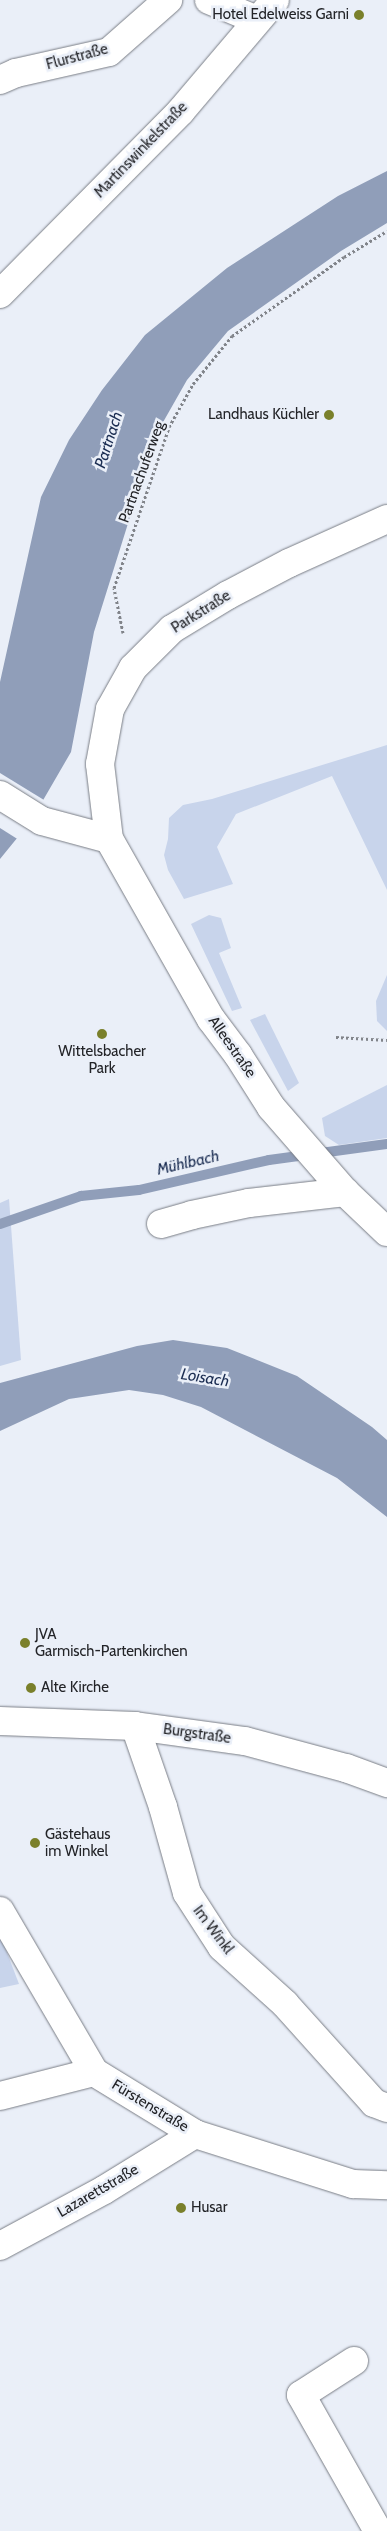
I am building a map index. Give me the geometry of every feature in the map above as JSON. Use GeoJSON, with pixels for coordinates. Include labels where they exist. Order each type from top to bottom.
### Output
{"type":"FeatureCollection","features":[{"type":"Feature","properties":{"kind":"street","name":"Flurstraße"},"geometry":{"type":"LineString","coordinates":[[0,80],[16,73],[109,52],[168,0]]}},
{"type":"Feature","properties":{"kind":"street"},"geometry":{"type":"LineString","coordinates":[[209,0],[266,10]]}},
{"type":"Feature","properties":{"kind":"street","name":"Martinswinkelstraße"},"geometry":{"type":"LineString","coordinates":[[0,294],[181,111],[266,10]]}},
{"type":"Feature","properties":{"kind":"street","name":"Parkstraße"},"geometry":{"type":"LineString","coordinates":[[109,840],[100,764],[110,709],[132,668],[172,629],[228,595],[288,563],[387,519]]}},
{"type":"Feature","properties":{"kind":"street"},"geometry":{"type":"LineString","coordinates":[[0,796],[42,821],[109,840]]}},
{"type":"Feature","properties":{"kind":"street","name":"Alleestraße"},"geometry":{"type":"LineString","coordinates":[[109,840],[211,1018],[262,1090],[271,1107],[345,1192],[387,1232]]}},
{"type":"Feature","properties":{"kind":"street"},"geometry":{"type":"LineString","coordinates":[[161,1224],[192,1215],[249,1203],[345,1192]]}},
{"type":"Feature","properties":{"kind":"street","name":"Burgstraße"},"geometry":{"type":"LineString","coordinates":[[0,1720],[134,1726],[245,1741],[346,1768],[387,1783]]}},
{"type":"Feature","properties":{"kind":"street","name":"Im Winkl"},"geometry":{"type":"LineString","coordinates":[[134,1726],[163,1807],[187,1893],[222,1947],[285,2004],[374,2103],[387,2108]]}},
{"type":"Feature","properties":{"kind":"street","name":"Fürstenstraße"},"geometry":{"type":"LineString","coordinates":[[0,1911],[94,2072],[195,2134],[353,2184],[387,2185]]}},
{"type":"Feature","properties":{"kind":"street"},"geometry":{"type":"LineString","coordinates":[[0,2096],[94,2072]]}},
{"type":"Feature","properties":{"kind":"street","name":"Lazarettstraße"},"geometry":{"type":"LineString","coordinates":[[0,2246],[104,2190],[195,2134]]}},
{"type":"Feature","properties":{"kind":"street"},"geometry":{"type":"LineString","coordinates":[[354,2361],[301,2395],[378,2531]]}},
{"type":"Feature","properties":{"kind":"path","name":"Partnachuferweg"},"geometry":{"type":"LineString","coordinates":[[132,668],[114,588],[168,427],[193,384],[232,336],[344,257],[387,231]]}},
{"type":"Feature","properties":{"kind":"path"},"geometry":{"type":"LineString","coordinates":[[336,1037],[387,1040]]}},
{"type":"Feature","properties":{"kind":"shaded area"},"geometry":{"type":"Polygon","coordinates":[[[387,745],[387,890],[332,776],[236,814],[217,847],[233,884],[184,899],[168,870],[164,855],[168,839],[169,818],[183,805],[212,799],[387,745]]]}},
{"type":"Feature","properties":{"kind":"shaded area"},"geometry":{"type":"Polygon","coordinates":[[[209,915],[221,918],[231,948],[219,953],[242,1008],[232,1011],[191,924],[209,915]]]}},
{"type":"Feature","properties":{"kind":"shaded area"},"geometry":{"type":"Polygon","coordinates":[[[387,975],[387,1031],[377,1021],[376,1001],[387,975]]]}},
{"type":"Feature","properties":{"kind":"shaded area"},"geometry":{"type":"Polygon","coordinates":[[[265,1014],[299,1083],[288,1091],[250,1020],[265,1014]]]}},
{"type":"Feature","properties":{"kind":"shaded area"},"geometry":{"type":"Polygon","coordinates":[[[387,1085],[387,1138],[339,1145],[325,1136],[322,1118],[387,1085]]]}},
{"type":"Feature","properties":{"kind":"shaded area"},"geometry":{"type":"Polygon","coordinates":[[[9,1199],[21,1360],[0,1366],[0,1203],[9,1199]]]}},
{"type":"Feature","properties":{"kind":"shaded area"},"geometry":{"type":"Polygon","coordinates":[[[0,1938],[19,1984],[0,1988],[0,1938]]]}},
{"type":"Feature","properties":{"kind":"water","name":"Partnach"},"geometry":{"type":"Polygon","coordinates":[[[387,171],[387,223],[341,251],[228,331],[187,380],[162,424],[141,482],[94,632],[71,752],[31,821],[0,859],[0,682],[41,497],[69,440],[102,390],[145,335],[227,268],[338,196],[387,171]]]}},
{"type":"Feature","properties":{"kind":"water","name":"Loisach"},"geometry":{"type":"Polygon","coordinates":[[[173,1340],[227,1348],[297,1376],[372,1427],[387,1440],[387,1517],[337,1478],[201,1407],[163,1395],[129,1390],[69,1399],[0,1431],[0,1383],[137,1346],[173,1340]]]}},
{"type":"Feature","properties":{"kind":"pier"},"geometry":{"type":"Polygon","coordinates":[[[0,773],[44,800],[29,828],[19,840],[0,828],[0,773]]]}},
{"type":"Feature","properties":{"kind":"waterway","name":"Mühlbach"},"geometry":{"type":"LineString","coordinates":[[0,1224],[81,1196],[139,1190],[269,1160],[387,1144]]}},
{"type":"Feature","properties":{"kind":"place","name":"Hotel Edelweiss Garni"},"geometry":{"type":"Point","coordinates":[359,15]}},
{"type":"Feature","properties":{"kind":"place","name":"Landhaus Küchler"},"geometry":{"type":"Point","coordinates":[329,415]}},
{"type":"Feature","properties":{"kind":"place","name":"Wittelsbacher Park"},"geometry":{"type":"Point","coordinates":[102,1034]}},
{"type":"Feature","properties":{"kind":"place","name":"JVA Garmisch-Partenkirchen"},"geometry":{"type":"Point","coordinates":[25,1643]}},
{"type":"Feature","properties":{"kind":"place","name":"Alte Kirche"},"geometry":{"type":"Point","coordinates":[31,1688]}},
{"type":"Feature","properties":{"kind":"place","name":"Gästehaus im Winkel"},"geometry":{"type":"Point","coordinates":[35,1843]}},
{"type":"Feature","properties":{"kind":"place","name":"Husar"},"geometry":{"type":"Point","coordinates":[181,2208]}}]}
